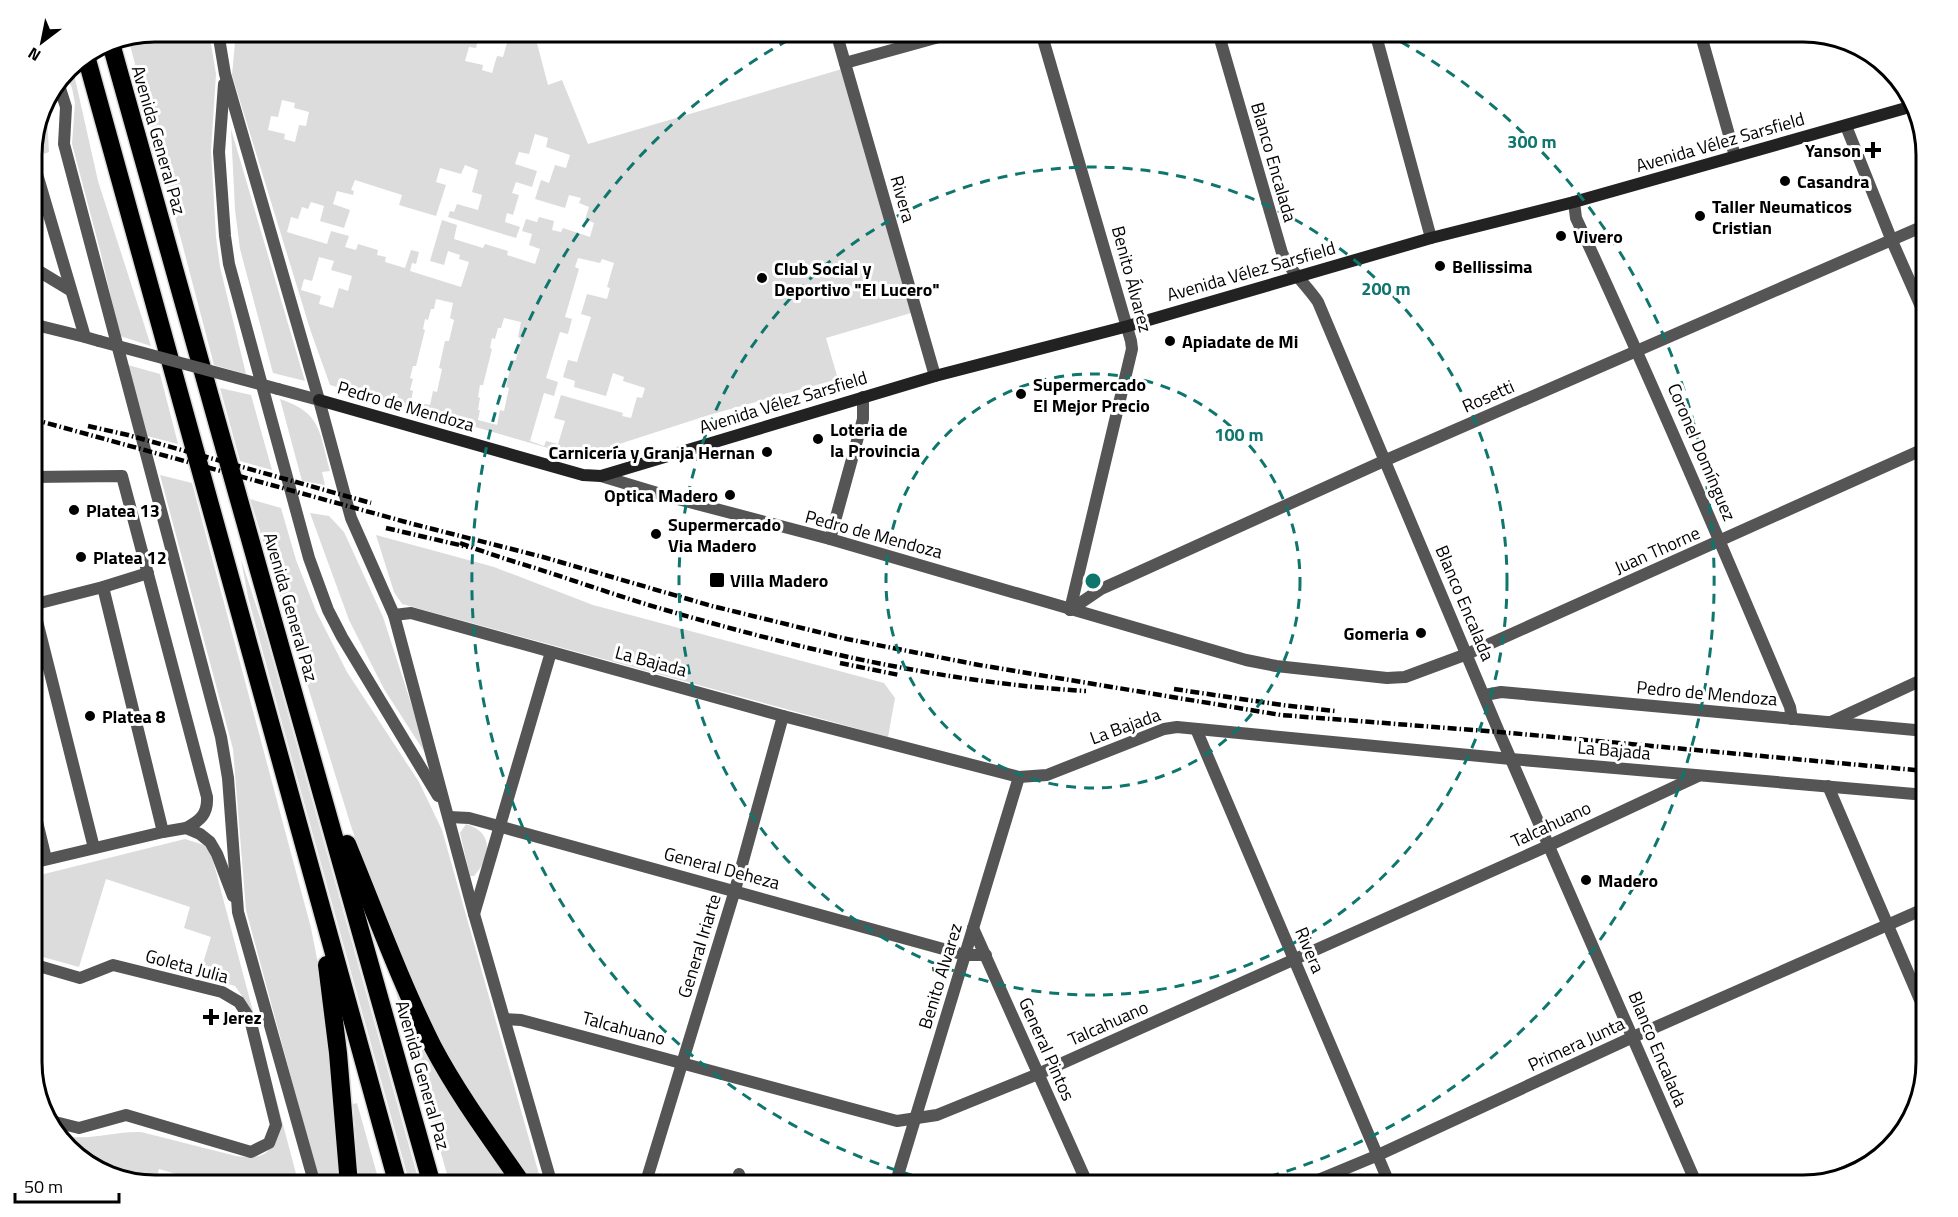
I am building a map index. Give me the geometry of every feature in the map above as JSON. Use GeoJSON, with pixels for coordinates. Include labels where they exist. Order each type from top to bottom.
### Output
{"type":"FeatureCollection","features":[{"type":"Feature","properties":{"kind":"highway","name":"Avenida General Paz"},"geometry":{"type":"LineString","coordinates":[[113,51],[429,1175]]}},
{"type":"Feature","properties":{"kind":"highway"},"geometry":{"type":"LineString","coordinates":[[88,64],[395,1175]]}},
{"type":"Feature","properties":{"kind":"highway"},"geometry":{"type":"LineString","coordinates":[[85,66],[93,81]]}},
{"type":"Feature","properties":{"kind":"highway"},"geometry":{"type":"LineString","coordinates":[[316,770],[407,993],[434,1048],[454,1084],[516,1175]]}},
{"type":"Feature","properties":{"kind":"highway"},"geometry":{"type":"LineString","coordinates":[[318,901],[338,1053],[348,1175]]}},
{"type":"Feature","properties":{"kind":"main road","name":"Avenida Vélez Sarsfield"},"geometry":{"type":"LineString","coordinates":[[601,476],[935,376],[1128,326],[1431,238],[1574,202],[1905,108]]}},
{"type":"Feature","properties":{"kind":"main road","name":"Pedro de Mendoza"},"geometry":{"type":"LineString","coordinates":[[319,400],[583,475],[601,476]]}},
{"type":"Feature","properties":{"kind":"street","name":"Avenida General Paz"},"geometry":{"type":"LineString","coordinates":[[220,42],[225,74],[351,518],[394,615],[474,914],[549,1175]]}},
{"type":"Feature","properties":{"kind":"street","name":"Rivera"},"geometry":{"type":"LineString","coordinates":[[839,42],[935,376]]}},
{"type":"Feature","properties":{"kind":"street"},"geometry":{"type":"LineString","coordinates":[[844,63],[921,42]]}},
{"type":"Feature","properties":{"kind":"street","name":"Benito Álvarez"},"geometry":{"type":"LineString","coordinates":[[1044,42],[1128,326],[1132,349],[1070,610]]}},
{"type":"Feature","properties":{"kind":"street","name":"Blanco Encalada"},"geometry":{"type":"LineString","coordinates":[[1221,42],[1282,253],[1288,267],[1318,302],[1511,759],[1693,1175]]}},
{"type":"Feature","properties":{"kind":"street"},"geometry":{"type":"LineString","coordinates":[[1378,42],[1431,238]]}},
{"type":"Feature","properties":{"kind":"street"},"geometry":{"type":"LineString","coordinates":[[1703,42],[1735,156]]}},
{"type":"Feature","properties":{"kind":"street","name":"Avenida General Paz"},"geometry":{"type":"LineString","coordinates":[[225,74],[219,152],[229,264],[309,558],[328,610],[342,637],[423,768],[448,814]]}},
{"type":"Feature","properties":{"kind":"street"},"geometry":{"type":"LineString","coordinates":[[61,92],[66,107],[64,144],[225,757],[238,912]]}},
{"type":"Feature","properties":{"kind":"street"},"geometry":{"type":"LineString","coordinates":[[1846,126],[1916,295]]}},
{"type":"Feature","properties":{"kind":"street"},"geometry":{"type":"LineString","coordinates":[[42,192],[85,338]]}},
{"type":"Feature","properties":{"kind":"street","name":"Coronel Domínguez"},"geometry":{"type":"LineString","coordinates":[[1574,202],[1576,218],[1638,350],[1790,707],[1792,719]]}},
{"type":"Feature","properties":{"kind":"street","name":"Rosetti"},"geometry":{"type":"LineString","coordinates":[[1070,610],[1119,580],[1386,460],[1916,230]]}},
{"type":"Feature","properties":{"kind":"street"},"geometry":{"type":"LineString","coordinates":[[42,273],[70,291]]}},
{"type":"Feature","properties":{"kind":"street","name":"Pedro de Mendoza"},"geometry":{"type":"LineString","coordinates":[[42,327],[319,400]]}},
{"type":"Feature","properties":{"kind":"street"},"geometry":{"type":"LineString","coordinates":[[830,539],[863,419],[863,397]]}},
{"type":"Feature","properties":{"kind":"street","name":"Juan Thorne"},"geometry":{"type":"LineString","coordinates":[[1467,654],[1916,453]]}},
{"type":"Feature","properties":{"kind":"street"},"geometry":{"type":"LineString","coordinates":[[42,477],[122,476],[208,805],[200,821],[186,828],[42,860]]}},
{"type":"Feature","properties":{"kind":"street","name":"Pedro de Mendoza"},"geometry":{"type":"LineString","coordinates":[[601,476],[779,527],[830,539],[1246,660],[1276,666],[1387,678],[1405,676],[1467,654]]}},
{"type":"Feature","properties":{"kind":"street"},"geometry":{"type":"LineString","coordinates":[[42,603],[148,573]]}},
{"type":"Feature","properties":{"kind":"street"},"geometry":{"type":"LineString","coordinates":[[103,587],[164,832]]}},
{"type":"Feature","properties":{"kind":"street","name":"La Bajada"},"geometry":{"type":"LineString","coordinates":[[394,615],[411,613],[783,716],[1019,777],[1047,775],[1164,729],[1177,727],[1916,794]]}},
{"type":"Feature","properties":{"kind":"street"},"geometry":{"type":"LineString","coordinates":[[42,641],[94,848]]}},
{"type":"Feature","properties":{"kind":"street"},"geometry":{"type":"LineString","coordinates":[[474,914],[550,652]]}},
{"type":"Feature","properties":{"kind":"street"},"geometry":{"type":"LineString","coordinates":[[1830,723],[1916,683]]}},
{"type":"Feature","properties":{"kind":"street","name":"Pedro de Mendoza"},"geometry":{"type":"LineString","coordinates":[[1485,695],[1501,692],[1916,730]]}},
{"type":"Feature","properties":{"kind":"street","name":"General Iriarte"},"geometry":{"type":"LineString","coordinates":[[648,1175],[735,891],[783,716]]}},
{"type":"Feature","properties":{"kind":"street","name":"Rivera"},"geometry":{"type":"LineString","coordinates":[[1196,729],[1385,1175]]}},
{"type":"Feature","properties":{"kind":"street","name":"Talcahuano"},"geometry":{"type":"LineString","coordinates":[[505,1019],[517,1019],[897,1120],[937,1115],[1038,1074],[1294,960],[1698,776]]}},
{"type":"Feature","properties":{"kind":"street","name":"Benito Álvarez"},"geometry":{"type":"LineString","coordinates":[[898,1175],[1019,777]]}},
{"type":"Feature","properties":{"kind":"street"},"geometry":{"type":"LineString","coordinates":[[1828,786],[1916,991]]}},
{"type":"Feature","properties":{"kind":"street","name":"General Deheza"},"geometry":{"type":"LineString","coordinates":[[448,814],[470,818],[965,955],[986,955]]}},
{"type":"Feature","properties":{"kind":"street"},"geometry":{"type":"LineString","coordinates":[[186,828],[200,834],[210,842],[217,854],[238,912],[312,1175]]}},
{"type":"Feature","properties":{"kind":"street"},"geometry":{"type":"LineString","coordinates":[[42,842],[46,859]]}},
{"type":"Feature","properties":{"kind":"street","name":"Primera Junta"},"geometry":{"type":"LineString","coordinates":[[1330,1175],[1916,913]]}},
{"type":"Feature","properties":{"kind":"street","name":"General Pintos"},"geometry":{"type":"LineString","coordinates":[[973,928],[1083,1175]]}},
{"type":"Feature","properties":{"kind":"street","name":"Goleta Julia"},"geometry":{"type":"LineString","coordinates":[[42,967],[80,978],[113,965],[222,992],[239,1002],[250,1019],[276,1125],[269,1143],[251,1152],[126,1115],[80,1128],[60,1122]]}},
{"type":"Feature","properties":{"kind":"shaded area"},"geometry":{"type":"Polygon","coordinates":[[[155,42],[211,42],[216,74],[211,150],[216,237],[220,267],[246,374],[214,365],[130,45],[155,42]]]}},
{"type":"Feature","properties":{"kind":"shaded area"},"geometry":{"type":"Polygon","coordinates":[[[235,42],[478,42],[476,48],[469,47],[465,61],[483,65],[482,70],[492,73],[497,56],[503,57],[507,43],[503,42],[537,42],[548,85],[562,80],[588,144],[842,69],[911,313],[826,338],[838,379],[709,415],[579,457],[330,385],[311,332],[232,75],[235,42]],[[282,100],[278,117],[271,116],[268,130],[285,134],[284,139],[295,142],[299,125],[306,126],[309,112],[294,108],[295,103],[282,100]],[[535,134],[529,154],[519,152],[515,164],[537,171],[532,187],[516,182],[512,193],[519,195],[513,215],[507,213],[505,222],[520,227],[516,238],[448,217],[450,211],[454,212],[457,204],[478,210],[482,195],[472,192],[478,170],[465,165],[461,174],[440,168],[436,182],[446,185],[436,216],[399,205],[402,195],[355,180],[351,190],[354,191],[353,195],[337,191],[333,204],[350,210],[344,228],[320,221],[324,206],[311,202],[308,209],[302,207],[298,219],[291,217],[287,232],[327,244],[331,231],[349,236],[345,247],[356,250],[358,244],[378,250],[377,255],[386,257],[385,262],[405,268],[411,250],[419,252],[416,264],[412,263],[410,271],[461,287],[469,262],[459,259],[460,255],[448,251],[444,265],[430,261],[442,220],[457,225],[454,239],[483,248],[485,244],[508,251],[507,255],[535,264],[540,249],[529,245],[532,234],[522,231],[526,219],[537,222],[539,217],[554,221],[552,230],[561,232],[563,228],[590,237],[594,223],[585,219],[589,207],[579,203],[581,198],[569,195],[565,208],[535,199],[541,180],[549,183],[555,165],[566,168],[570,155],[546,147],[548,138],[535,134]],[[319,257],[312,281],[304,279],[301,290],[321,296],[319,304],[333,308],[339,288],[348,291],[352,276],[331,270],[334,261],[319,257]],[[578,258],[575,267],[579,269],[565,317],[572,319],[568,334],[560,332],[546,378],[558,382],[554,396],[544,393],[530,441],[544,446],[546,441],[558,444],[565,421],[554,418],[561,395],[623,413],[622,416],[631,418],[637,397],[642,398],[645,388],[623,381],[624,377],[613,373],[606,396],[574,387],[575,381],[563,377],[568,360],[577,362],[591,317],[581,314],[587,294],[607,299],[610,288],[607,287],[614,263],[602,259],[600,263],[578,258]],[[436,299],[434,309],[431,309],[428,320],[425,319],[423,329],[425,330],[416,366],[413,366],[410,378],[413,379],[410,390],[413,391],[411,401],[430,405],[433,391],[437,392],[445,341],[449,341],[454,320],[450,318],[453,303],[436,299]],[[504,318],[501,328],[498,328],[495,339],[492,338],[490,348],[492,349],[478,397],[480,398],[478,410],[480,410],[478,420],[497,425],[500,410],[504,411],[512,360],[516,360],[521,339],[518,337],[521,322],[504,318]]]}},
{"type":"Feature","properties":{"kind":"shaded area"},"geometry":{"type":"Polygon","coordinates":[[[74,76],[98,181],[151,346],[120,336],[72,144],[75,103],[69,81],[74,76]]]}},
{"type":"Feature","properties":{"kind":"shaded area"},"geometry":{"type":"Polygon","coordinates":[[[47,122],[49,152],[44,154],[42,147],[47,122]]]}},
{"type":"Feature","properties":{"kind":"shaded area"},"geometry":{"type":"Polygon","coordinates":[[[231,129],[305,381],[273,373],[240,249],[235,210],[231,129]]]}},
{"type":"Feature","properties":{"kind":"shaded area"},"geometry":{"type":"Polygon","coordinates":[[[128,365],[160,374],[178,444],[147,436],[128,365]]]}},
{"type":"Feature","properties":{"kind":"shaded area"},"geometry":{"type":"Polygon","coordinates":[[[220,388],[251,395],[272,470],[240,461],[220,388]]]}},
{"type":"Feature","properties":{"kind":"shaded area"},"geometry":{"type":"Polygon","coordinates":[[[280,399],[304,411],[317,426],[330,471],[322,472],[325,485],[302,481],[280,399]]]}},
{"type":"Feature","properties":{"kind":"shaded area"},"geometry":{"type":"Polygon","coordinates":[[[160,475],[192,483],[311,928],[330,1025],[343,1175],[317,1175],[246,910],[233,749],[160,475]]]}},
{"type":"Feature","properties":{"kind":"shaded area"},"geometry":{"type":"Polygon","coordinates":[[[250,499],[281,508],[296,560],[316,611],[347,672],[419,782],[442,830],[539,1175],[522,1175],[451,1068],[394,950],[351,826],[250,499]]]}},
{"type":"Feature","properties":{"kind":"shaded area"},"geometry":{"type":"Polygon","coordinates":[[[310,513],[329,516],[344,532],[383,617],[429,759],[384,689],[349,620],[310,513]]]}},
{"type":"Feature","properties":{"kind":"shaded area"},"geometry":{"type":"Polygon","coordinates":[[[376,535],[494,567],[593,605],[884,683],[895,698],[888,737],[402,604],[394,592],[376,535]]]}},
{"type":"Feature","properties":{"kind":"shaded area"},"geometry":{"type":"Polygon","coordinates":[[[241,559],[267,639],[417,1175],[407,1175],[248,597],[241,559]]]}},
{"type":"Feature","properties":{"kind":"shaded area"},"geometry":{"type":"Polygon","coordinates":[[[466,824],[481,833],[487,846],[484,861],[474,876],[470,876],[460,833],[466,824]]]}},
{"type":"Feature","properties":{"kind":"shaded area"},"geometry":{"type":"Polygon","coordinates":[[[185,839],[204,845],[211,853],[296,1175],[180,1175],[159,1169],[157,1175],[141,1174],[126,1171],[99,1160],[86,1152],[71,1137],[141,1132],[236,1156],[252,1157],[268,1151],[278,1132],[242,996],[235,986],[199,976],[211,937],[184,928],[190,907],[106,879],[79,967],[42,957],[42,875],[185,839]]]}},
{"type":"Feature","properties":{"kind":"shaded area"},"geometry":{"type":"Polygon","coordinates":[[[395,989],[434,1066],[507,1175],[447,1175],[395,989]]]}},
{"type":"Feature","properties":{"kind":"shaded area"},"geometry":{"type":"Polygon","coordinates":[[[357,1103],[377,1175],[356,1175],[353,1104],[357,1103]]]}},
{"type":"Feature","properties":{"kind":"railway"},"geometry":{"type":"LineString","coordinates":[[42,422],[413,524],[543,557],[712,606],[847,639],[979,665],[1281,715],[1499,732],[1916,770]]}},
{"type":"Feature","properties":{"kind":"railway"},"geometry":{"type":"LineString","coordinates":[[88,426],[128,435],[371,503]]}},
{"type":"Feature","properties":{"kind":"railway"},"geometry":{"type":"LineString","coordinates":[[386,528],[468,547]]}},
{"type":"Feature","properties":{"kind":"railway"},"geometry":{"type":"LineString","coordinates":[[460,543],[642,603],[751,634],[917,671],[973,680],[1086,691]]}},
{"type":"Feature","properties":{"kind":"railway"},"geometry":{"type":"LineString","coordinates":[[840,663],[899,675]]}},
{"type":"Feature","properties":{"kind":"railway"},"geometry":{"type":"LineString","coordinates":[[1174,689],[1335,711]]}},
{"type":"Feature","properties":{"kind":"place","name":"Yanson"},"geometry":{"type":"Point","coordinates":[1873,150]}},
{"type":"Feature","properties":{"kind":"place","name":"Casandra"},"geometry":{"type":"Point","coordinates":[1785,181]}},
{"type":"Feature","properties":{"kind":"place","name":"Taller Neumaticos Cristian"},"geometry":{"type":"Point","coordinates":[1700,216]}},
{"type":"Feature","properties":{"kind":"place","name":"Vivero"},"geometry":{"type":"Point","coordinates":[1561,236]}},
{"type":"Feature","properties":{"kind":"place","name":"Bellissima"},"geometry":{"type":"Point","coordinates":[1440,266]}},
{"type":"Feature","properties":{"kind":"place","name":"Club Social y Deportivo \"El Lucero\""},"geometry":{"type":"Point","coordinates":[762,278]}},
{"type":"Feature","properties":{"kind":"place","name":"Apiadate de Mi"},"geometry":{"type":"Point","coordinates":[1170,341]}},
{"type":"Feature","properties":{"kind":"place","name":"Supermercado El Mejor Precio"},"geometry":{"type":"Point","coordinates":[1021,394]}},
{"type":"Feature","properties":{"kind":"place","name":"Loteria de la Provincia"},"geometry":{"type":"Point","coordinates":[818,439]}},
{"type":"Feature","properties":{"kind":"place","name":"Carnicería y Granja Hernan"},"geometry":{"type":"Point","coordinates":[767,452]}},
{"type":"Feature","properties":{"kind":"place","name":"Optica Madero"},"geometry":{"type":"Point","coordinates":[730,495]}},
{"type":"Feature","properties":{"kind":"place","name":"Platea 13"},"geometry":{"type":"Point","coordinates":[74,510]}},
{"type":"Feature","properties":{"kind":"place","name":"Supermercado Via Madero"},"geometry":{"type":"Point","coordinates":[656,534]}},
{"type":"Feature","properties":{"kind":"place","name":"Platea 12"},"geometry":{"type":"Point","coordinates":[81,557]}},
{"type":"Feature","properties":{"kind":"place","name":"Villa Madero"},"geometry":{"type":"Point","coordinates":[717,580]}},
{"type":"Feature","properties":{"kind":"place","name":"Gomeria"},"geometry":{"type":"Point","coordinates":[1421,633]}},
{"type":"Feature","properties":{"kind":"place","name":"Platea 8"},"geometry":{"type":"Point","coordinates":[90,716]}},
{"type":"Feature","properties":{"kind":"place","name":"Madero"},"geometry":{"type":"Point","coordinates":[1586,880]}},
{"type":"Feature","properties":{"kind":"place","name":"Jerez"},"geometry":{"type":"Point","coordinates":[211,1017]}}]}
